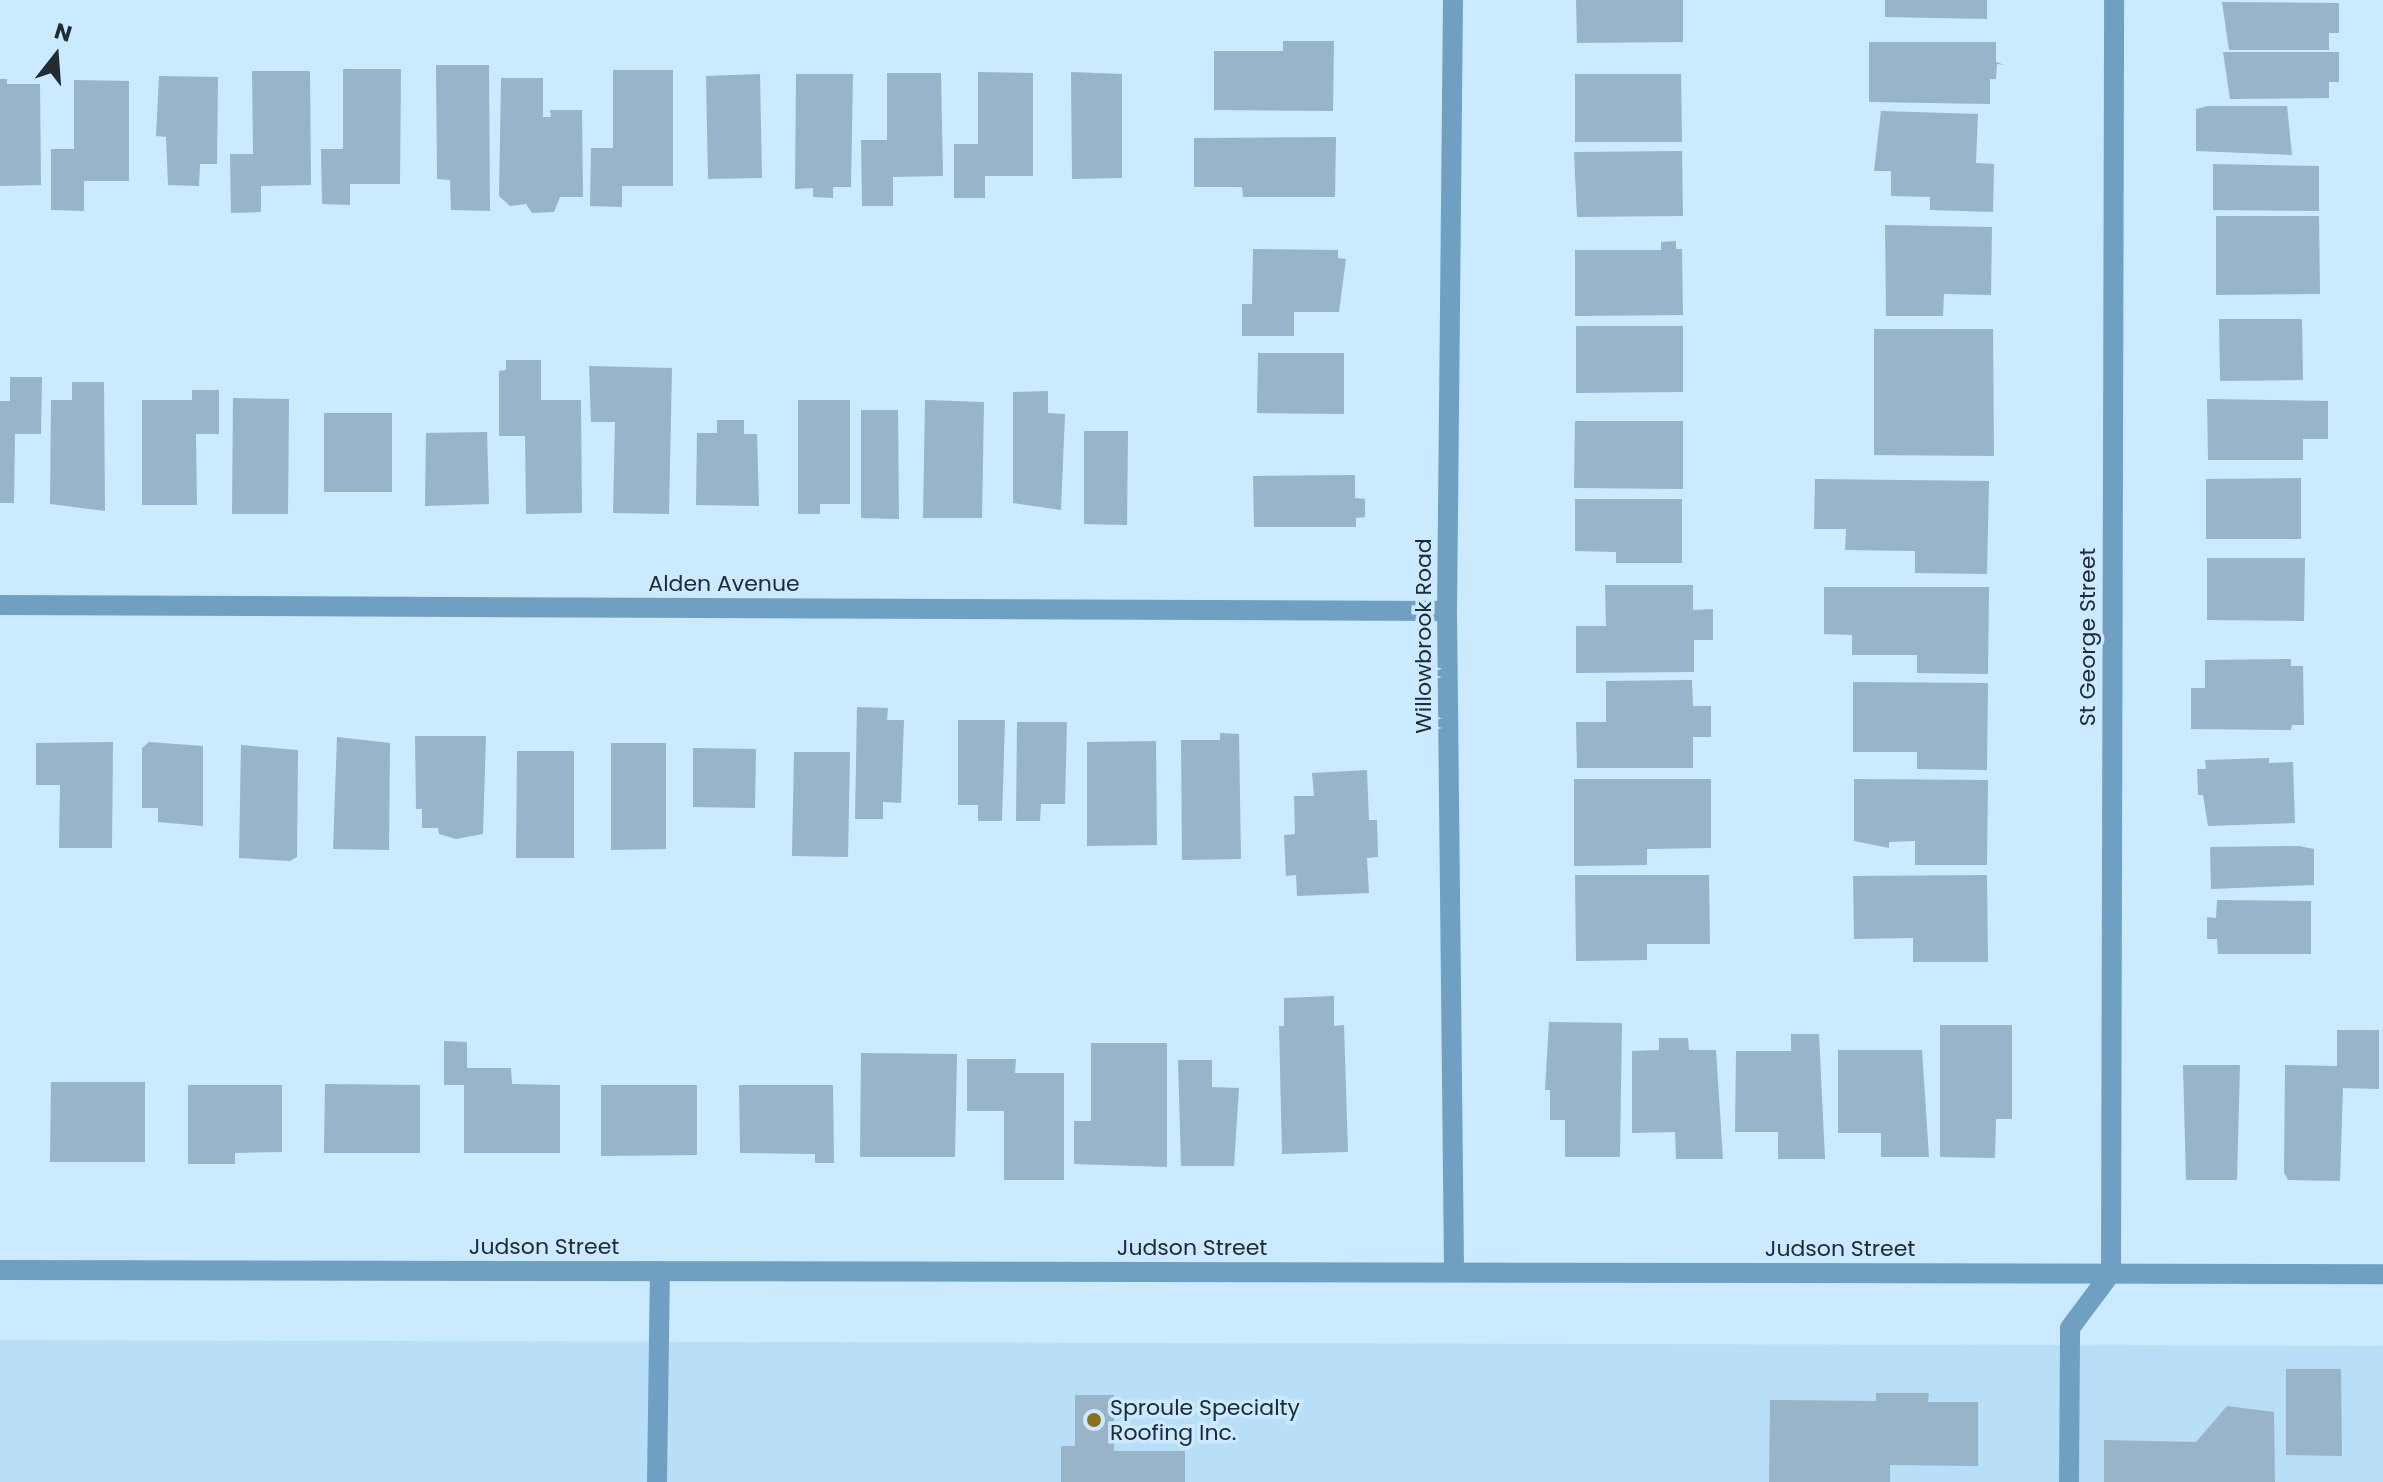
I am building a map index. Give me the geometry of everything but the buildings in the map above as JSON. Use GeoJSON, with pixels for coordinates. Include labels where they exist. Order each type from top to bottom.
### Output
{"type":"FeatureCollection","features":[{"type":"Feature","properties":{"kind":"street","name":"Willowbrook Road"},"geometry":{"type":"LineString","coordinates":[[1453,0],[1447,611],[1454,1272]]}},
{"type":"Feature","properties":{"kind":"street","name":"St George Street"},"geometry":{"type":"LineString","coordinates":[[2111,1273],[2114,0]]}},
{"type":"Feature","properties":{"kind":"street","name":"Alden Avenue"},"geometry":{"type":"LineString","coordinates":[[0,605],[1447,611]]}},
{"type":"Feature","properties":{"kind":"street","name":"Judson Street"},"geometry":{"type":"LineString","coordinates":[[0,1270],[2383,1274]]}},
{"type":"Feature","properties":{"kind":"street"},"geometry":{"type":"LineString","coordinates":[[657,1482],[660,1271]]}},
{"type":"Feature","properties":{"kind":"street"},"geometry":{"type":"LineString","coordinates":[[2069,1482],[2070,1328],[2111,1273]]}},
{"type":"Feature","properties":{"kind":"shaded area"},"geometry":{"type":"Polygon","coordinates":[[[0,1340],[2383,1346],[2383,1482],[0,1482],[0,1340]]]}},
{"type":"Feature","properties":{"kind":"place","name":"Sproule Specialty Roofing Inc."},"geometry":{"type":"Point","coordinates":[1094,1420]}}]}
